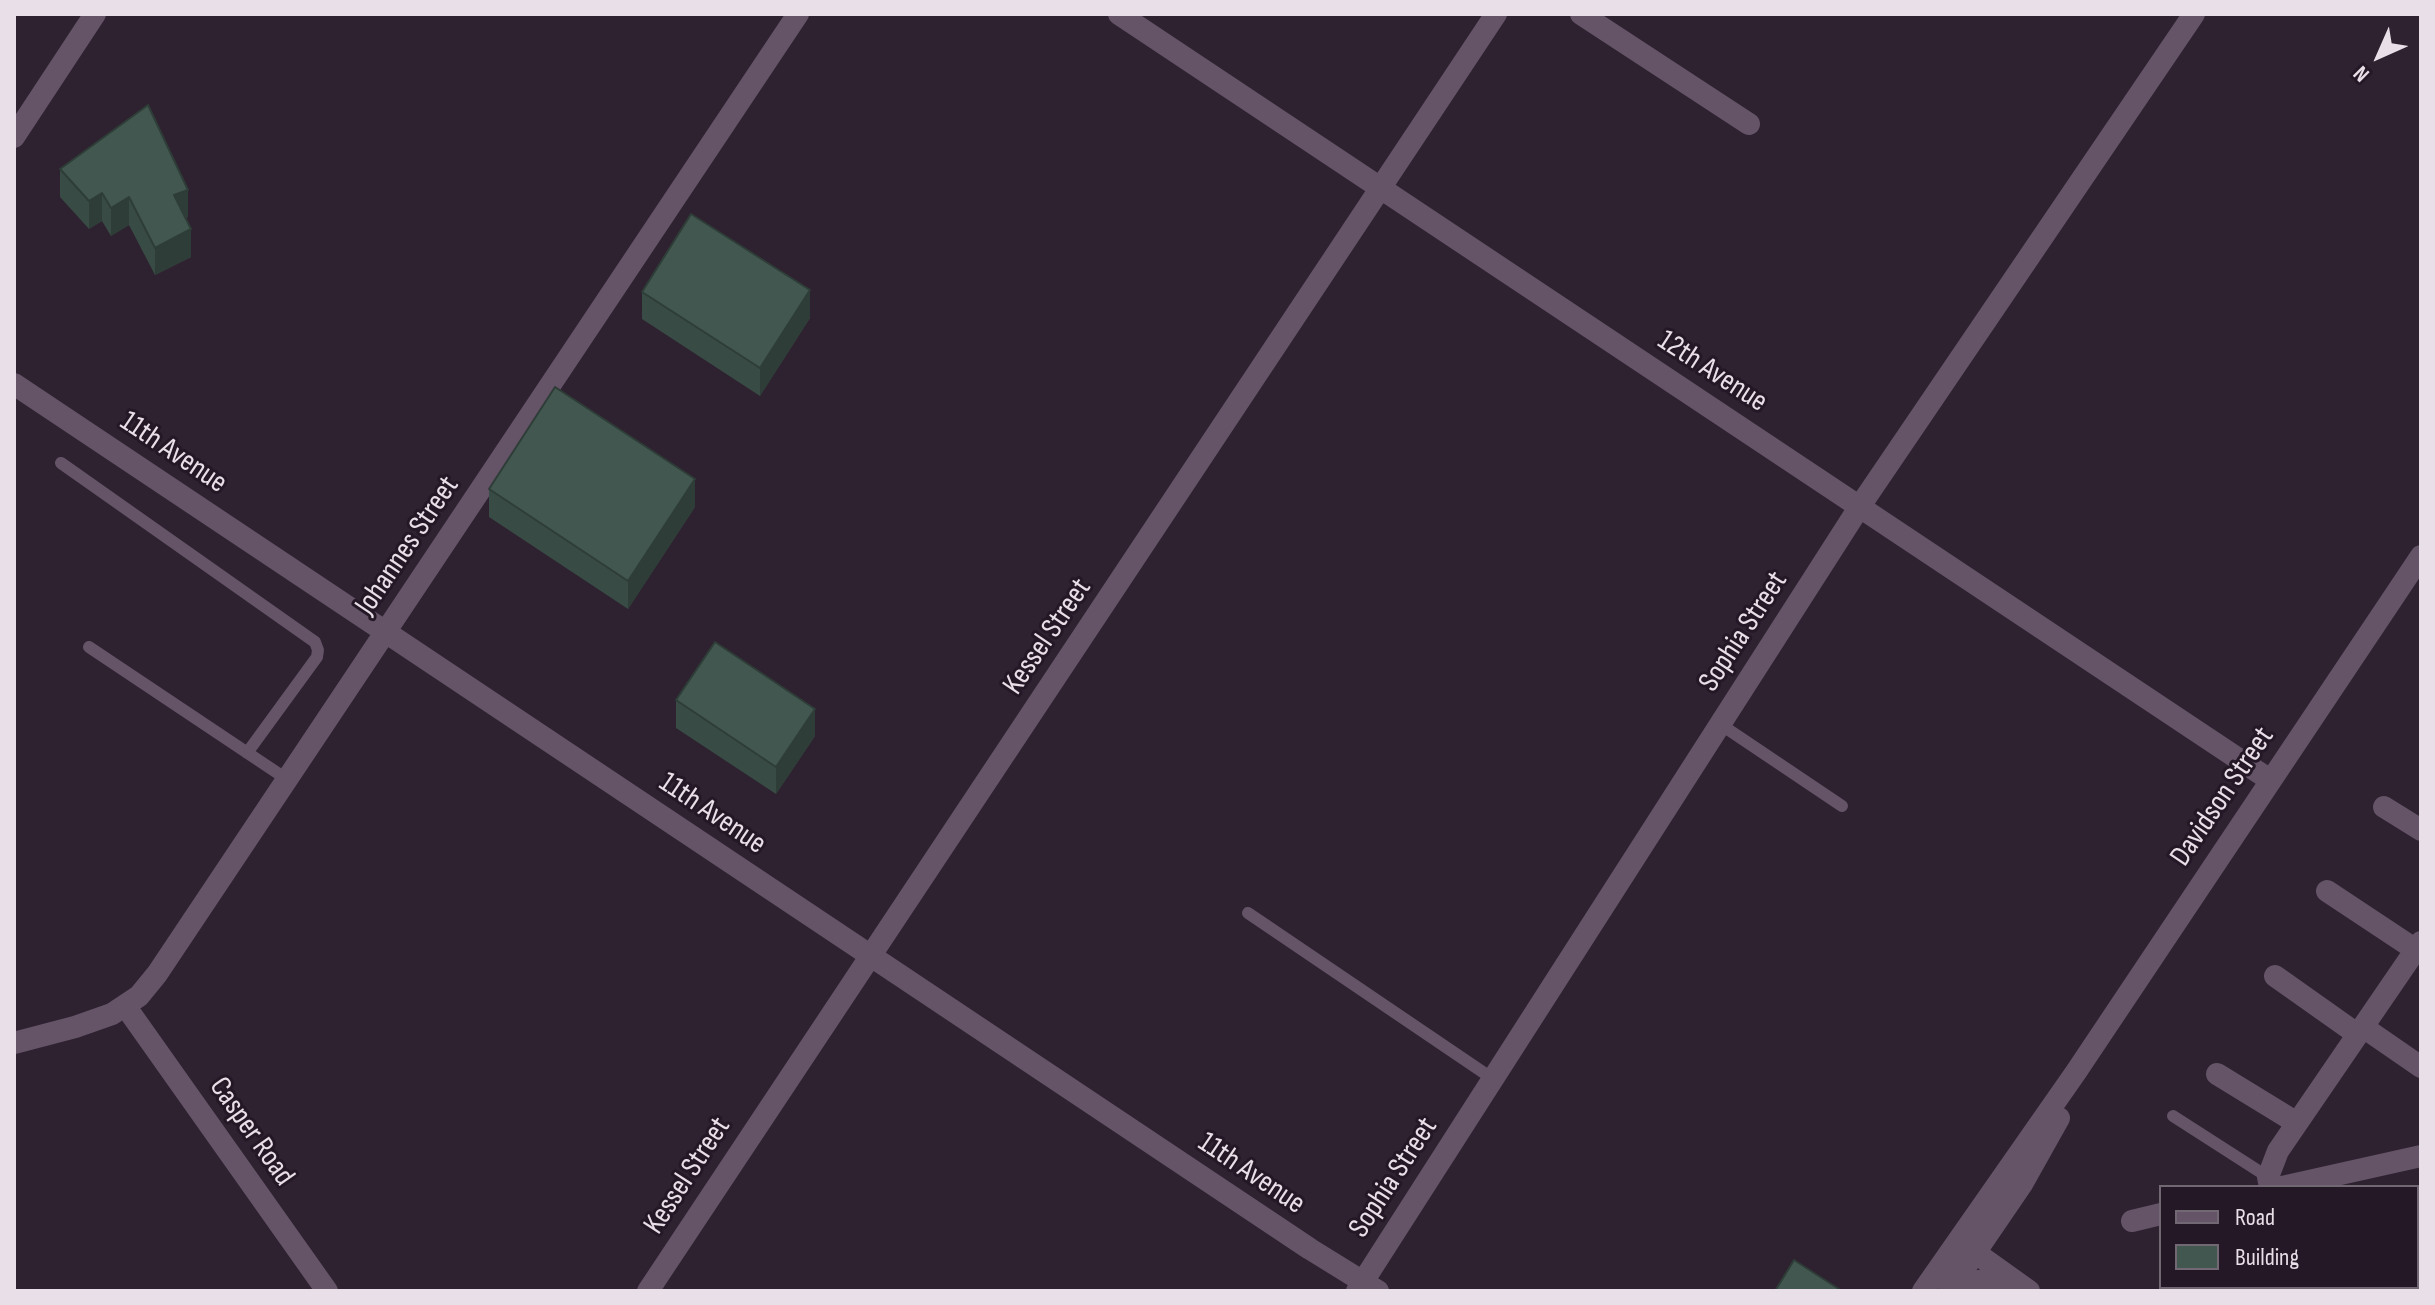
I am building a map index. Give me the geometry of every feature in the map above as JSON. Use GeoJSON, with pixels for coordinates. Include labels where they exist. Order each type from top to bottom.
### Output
{"type":"FeatureCollection","features":[{"type":"Feature","properties":{"kind":"street"},"geometry":{"type":"LineString","coordinates":[[14,137],[95,14]]}},
{"type":"Feature","properties":{"kind":"street","name":"Johannes Street"},"geometry":{"type":"LineString","coordinates":[[14,1043],[93,1022],[126,1007],[157,974],[798,14]]}},
{"type":"Feature","properties":{"kind":"street","name":"12th Avenue"},"geometry":{"type":"LineString","coordinates":[[1119,14],[2270,780]]}},
{"type":"Feature","properties":{"kind":"street","name":"Kessel Street"},"geometry":{"type":"LineString","coordinates":[[648,1291],[1496,14]]}},
{"type":"Feature","properties":{"kind":"street"},"geometry":{"type":"LineString","coordinates":[[1581,14],[1749,124]]}},
{"type":"Feature","properties":{"kind":"street","name":"Sophia Street"},"geometry":{"type":"LineString","coordinates":[[1366,1288],[1493,1079],[1860,506],[2194,14]]}},
{"type":"Feature","properties":{"kind":"street","name":"11th Avenue"},"geometry":{"type":"LineString","coordinates":[[14,384],[1366,1288]]}},
{"type":"Feature","properties":{"kind":"street","name":"Davidson Street"},"geometry":{"type":"LineString","coordinates":[[1950,1290],[1967,1247],[2076,1072],[2421,556]]}},
{"type":"Feature","properties":{"kind":"street"},"geometry":{"type":"LineString","coordinates":[[2384,807],[2421,830]]}},
{"type":"Feature","properties":{"kind":"street"},"geometry":{"type":"LineString","coordinates":[[2327,891],[2418,946],[2278,1151],[2273,1184],[2421,1156]]}},
{"type":"Feature","properties":{"kind":"street"},"geometry":{"type":"LineString","coordinates":[[2275,976],[2421,1067]]}},
{"type":"Feature","properties":{"kind":"street","name":"Casper Road"},"geometry":{"type":"LineString","coordinates":[[126,1007],[327,1291]]}},
{"type":"Feature","properties":{"kind":"street"},"geometry":{"type":"LineString","coordinates":[[2217,1074],[2297,1123]]}},
{"type":"Feature","properties":{"kind":"street"},"geometry":{"type":"LineString","coordinates":[[2132,1221],[2159,1214]]}},
{"type":"Feature","properties":{"kind":"street"},"geometry":{"type":"LineString","coordinates":[[1967,1247],[2029,1291]]}},
{"type":"Feature","properties":{"kind":"street","name":"Davidson Street"},"geometry":{"type":"LineString","coordinates":[[1923,1291],[1967,1247]]}},
{"type":"Feature","properties":{"kind":"street"},"geometry":{"type":"LineString","coordinates":[[1950,1290],[1984,1280],[2012,1291]]}},
{"type":"Feature","properties":{"kind":"lane"},"geometry":{"type":"LineString","coordinates":[[61,463],[315,642],[317,657],[247,753]]}},
{"type":"Feature","properties":{"kind":"lane"},"geometry":{"type":"LineString","coordinates":[[89,647],[288,780]]}},
{"type":"Feature","properties":{"kind":"lane"},"geometry":{"type":"LineString","coordinates":[[1720,724],[1842,806]]}},
{"type":"Feature","properties":{"kind":"lane"},"geometry":{"type":"LineString","coordinates":[[1248,913],[1493,1079]]}},
{"type":"Feature","properties":{"kind":"lane"},"geometry":{"type":"LineString","coordinates":[[2173,1116],[2273,1184]]}},
{"type":"Feature","properties":{"kind":"building"},"geometry":{"type":"Polygon","coordinates":[[[148,105],[188,190],[174,195],[191,229],[155,248],[129,197],[111,208],[102,193],[89,201],[60,169],[148,105]]]}},
{"type":"Feature","properties":{"kind":"building"},"geometry":{"type":"Polygon","coordinates":[[[691,214],[810,290],[760,368],[642,292],[691,214]]]}},
{"type":"Feature","properties":{"kind":"building"},"geometry":{"type":"Polygon","coordinates":[[[555,387],[695,479],[628,581],[489,489],[555,387]]]}},
{"type":"Feature","properties":{"kind":"building"},"geometry":{"type":"Polygon","coordinates":[[[715,642],[815,709],[776,767],[676,700],[715,642]]]}},
{"type":"Feature","properties":{"kind":"building"},"geometry":{"type":"Polygon","coordinates":[[[1794,1260],[1842,1291],[1775,1291],[1794,1260]]]}}]}
